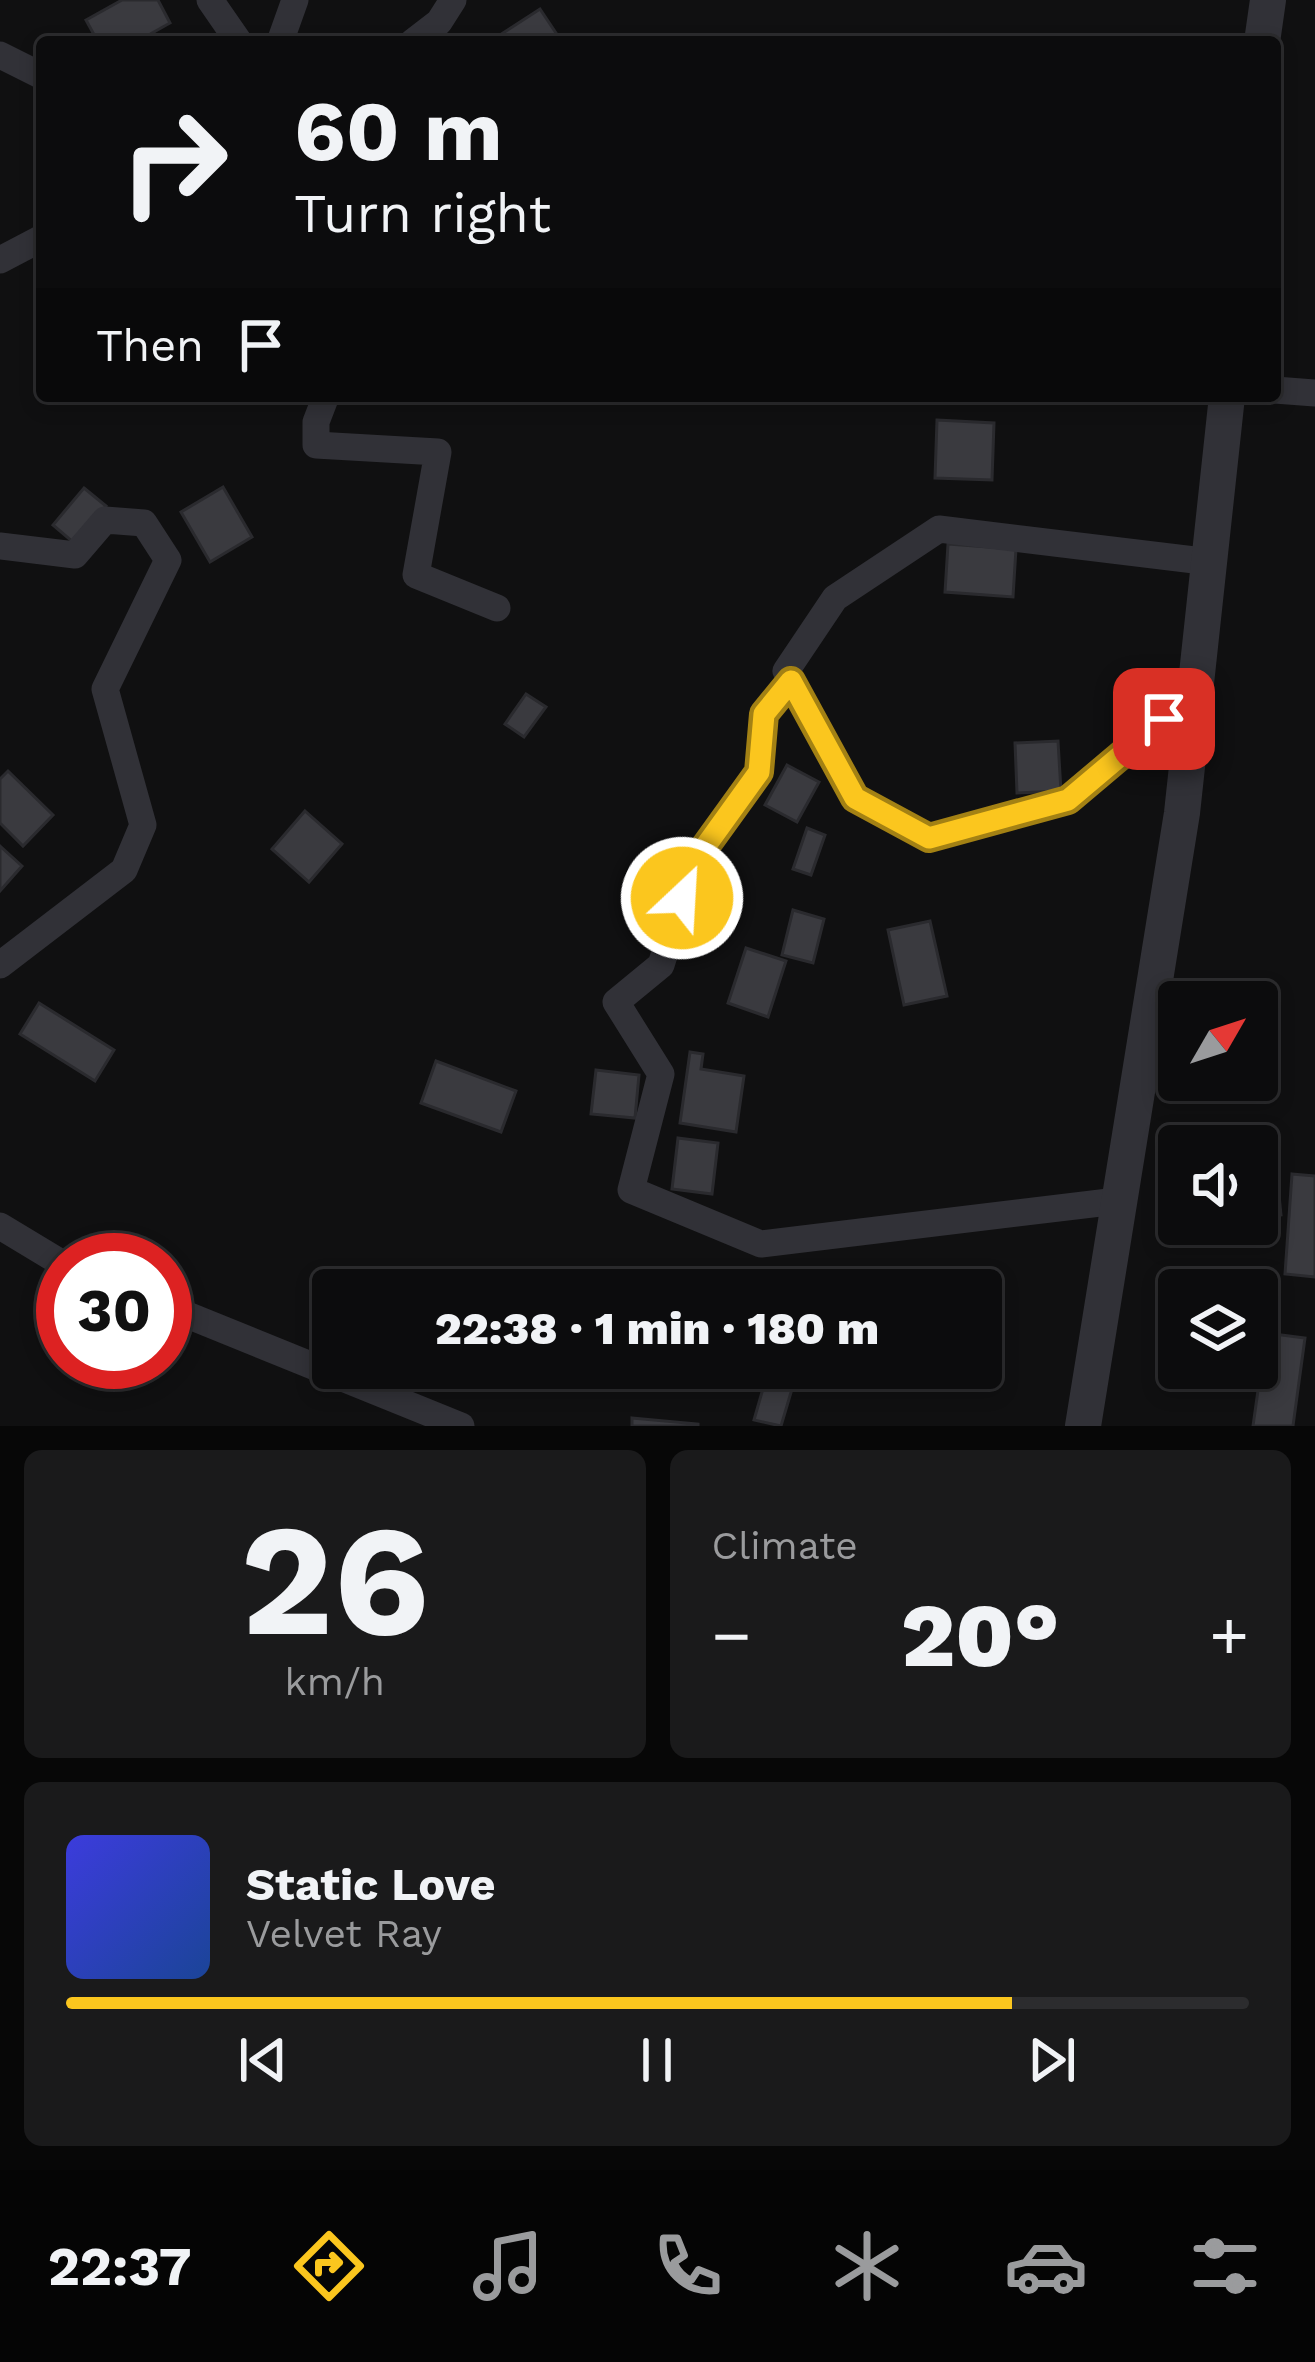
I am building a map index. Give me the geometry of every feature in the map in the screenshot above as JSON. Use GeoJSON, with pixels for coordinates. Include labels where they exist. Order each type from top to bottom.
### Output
{"type":"FeatureCollection","features":[{"type":"Feature","properties":{"kind":"street"},"geometry":{"type":"LineString","coordinates":[[210,0],[235,36]]}},
{"type":"Feature","properties":{"kind":"street"},"geometry":{"type":"LineString","coordinates":[[282,36],[295,0]]}},
{"type":"Feature","properties":{"kind":"street"},"geometry":{"type":"LineString","coordinates":[[421,36],[439,22],[453,0]]}},
{"type":"Feature","properties":{"kind":"street"},"geometry":{"type":"LineString","coordinates":[[1263,36],[1268,0]]}},
{"type":"Feature","properties":{"kind":"street"},"geometry":{"type":"LineString","coordinates":[[0,55],[36,73]]}},
{"type":"Feature","properties":{"kind":"street"},"geometry":{"type":"LineString","coordinates":[[0,260],[36,241]]}},
{"type":"Feature","properties":{"kind":"street"},"geometry":{"type":"LineString","coordinates":[[1281,389],[1315,392]]}},
{"type":"Feature","properties":{"kind":"street"},"geometry":{"type":"LineString","coordinates":[[324,402],[316,422],[316,445],[438,452],[416,575],[497,608]]}},
{"type":"Feature","properties":{"kind":"street"},"geometry":{"type":"LineString","coordinates":[[1083,1426],[1182,813],[1226,402]]}},
{"type":"Feature","properties":{"kind":"street"},"geometry":{"type":"LineString","coordinates":[[0,546],[75,555],[105,520],[144,523],[168,560],[105,689],[143,825],[124,870],[0,965]]}},
{"type":"Feature","properties":{"kind":"street"},"geometry":{"type":"LineString","coordinates":[[1196,692],[1068,800],[929,838],[855,798],[786,670],[835,598],[939,530],[1211,562]]}},
{"type":"Feature","properties":{"kind":"street"},"geometry":{"type":"LineString","coordinates":[[791,681],[764,714],[759,772],[692,865],[662,965],[616,1002],[661,1074],[631,1190],[761,1244],[1117,1201]]}},
{"type":"Feature","properties":{"kind":"street"},"geometry":{"type":"LineString","coordinates":[[0,1226],[36,1248]]}},
{"type":"Feature","properties":{"kind":"street"},"geometry":{"type":"LineString","coordinates":[[192,1317],[461,1426]]}},
{"type":"Feature","properties":{"kind":"building"},"geometry":{"type":"Polygon","coordinates":[[[122,0],[158,0],[170,23],[147,36],[95,36],[86,20],[122,0]]]}},
{"type":"Feature","properties":{"kind":"building"},"geometry":{"type":"Polygon","coordinates":[[[540,9],[558,36],[498,36],[540,9]]]}},
{"type":"Feature","properties":{"kind":"building"},"geometry":{"type":"Polygon","coordinates":[[[937,420],[994,423],[992,480],[935,478],[937,420]]]}},
{"type":"Feature","properties":{"kind":"building"},"geometry":{"type":"Polygon","coordinates":[[[223,487],[252,537],[210,562],[181,512],[223,487]]]}},
{"type":"Feature","properties":{"kind":"building"},"geometry":{"type":"Polygon","coordinates":[[[84,488],[106,506],[74,543],[53,525],[84,488]]]}},
{"type":"Feature","properties":{"kind":"building"},"geometry":{"type":"Polygon","coordinates":[[[948,544],[1016,549],[1013,597],[945,592],[948,544]]]}},
{"type":"Feature","properties":{"kind":"building"},"geometry":{"type":"Polygon","coordinates":[[[526,694],[546,707],[524,737],[505,724],[526,694]]]}},
{"type":"Feature","properties":{"kind":"building"},"geometry":{"type":"Polygon","coordinates":[[[1058,741],[1061,791],[1017,793],[1015,743],[1058,741]]]}},
{"type":"Feature","properties":{"kind":"building"},"geometry":{"type":"Polygon","coordinates":[[[787,765],[819,782],[797,822],[765,805],[787,765]]]}},
{"type":"Feature","properties":{"kind":"building"},"geometry":{"type":"Polygon","coordinates":[[[8,771],[53,815],[23,846],[0,823],[0,779],[8,771]]]}},
{"type":"Feature","properties":{"kind":"building"},"geometry":{"type":"Polygon","coordinates":[[[305,811],[342,844],[309,882],[272,849],[305,811]]]}},
{"type":"Feature","properties":{"kind":"building"},"geometry":{"type":"Polygon","coordinates":[[[807,828],[825,835],[811,875],[793,869],[807,828]]]}},
{"type":"Feature","properties":{"kind":"building"},"geometry":{"type":"Polygon","coordinates":[[[0,846],[22,866],[0,891],[0,846]]]}},
{"type":"Feature","properties":{"kind":"building"},"geometry":{"type":"Polygon","coordinates":[[[793,910],[824,919],[813,963],[782,955],[793,910]]]}},
{"type":"Feature","properties":{"kind":"building"},"geometry":{"type":"Polygon","coordinates":[[[930,921],[947,996],[904,1005],[888,930],[930,921]]]}},
{"type":"Feature","properties":{"kind":"building"},"geometry":{"type":"Polygon","coordinates":[[[746,948],[786,961],[768,1017],[728,1003],[746,948]]]}},
{"type":"Feature","properties":{"kind":"building"},"geometry":{"type":"Polygon","coordinates":[[[39,1003],[114,1050],[95,1081],[20,1034],[39,1003]]]}},
{"type":"Feature","properties":{"kind":"building"},"geometry":{"type":"Polygon","coordinates":[[[690,1052],[703,1054],[701,1069],[744,1076],[736,1132],[680,1123],[690,1052]]]}},
{"type":"Feature","properties":{"kind":"building"},"geometry":{"type":"Polygon","coordinates":[[[436,1061],[516,1091],[501,1132],[421,1103],[436,1061]]]}},
{"type":"Feature","properties":{"kind":"building"},"geometry":{"type":"Polygon","coordinates":[[[596,1070],[639,1075],[635,1118],[591,1114],[596,1070]]]}},
{"type":"Feature","properties":{"kind":"building"},"geometry":{"type":"Polygon","coordinates":[[[678,1138],[718,1143],[712,1194],[672,1189],[678,1138]]]}},
{"type":"Feature","properties":{"kind":"building"},"geometry":{"type":"Polygon","coordinates":[[[1292,1174],[1315,1176],[1315,1277],[1285,1274],[1292,1174]]]}},
{"type":"Feature","properties":{"kind":"building"},"geometry":{"type":"Polygon","coordinates":[[[1278,1335],[1305,1338],[1293,1426],[1253,1426],[1258,1389],[1278,1389],[1278,1335]]]}},
{"type":"Feature","properties":{"kind":"building"},"geometry":{"type":"Polygon","coordinates":[[[763,1389],[792,1389],[781,1426],[754,1420],[763,1389]]]}},
{"type":"Feature","properties":{"kind":"building"},"geometry":{"type":"Polygon","coordinates":[[[632,1418],[698,1424],[698,1426],[632,1426],[632,1418]]]}},
{"type":"Feature","properties":{"kind":"route"},"geometry":{"type":"LineString","coordinates":[[682,898],[692,865],[759,772],[764,714],[791,681],[855,798],[929,838],[1068,800],[1164,719]]}}]}
